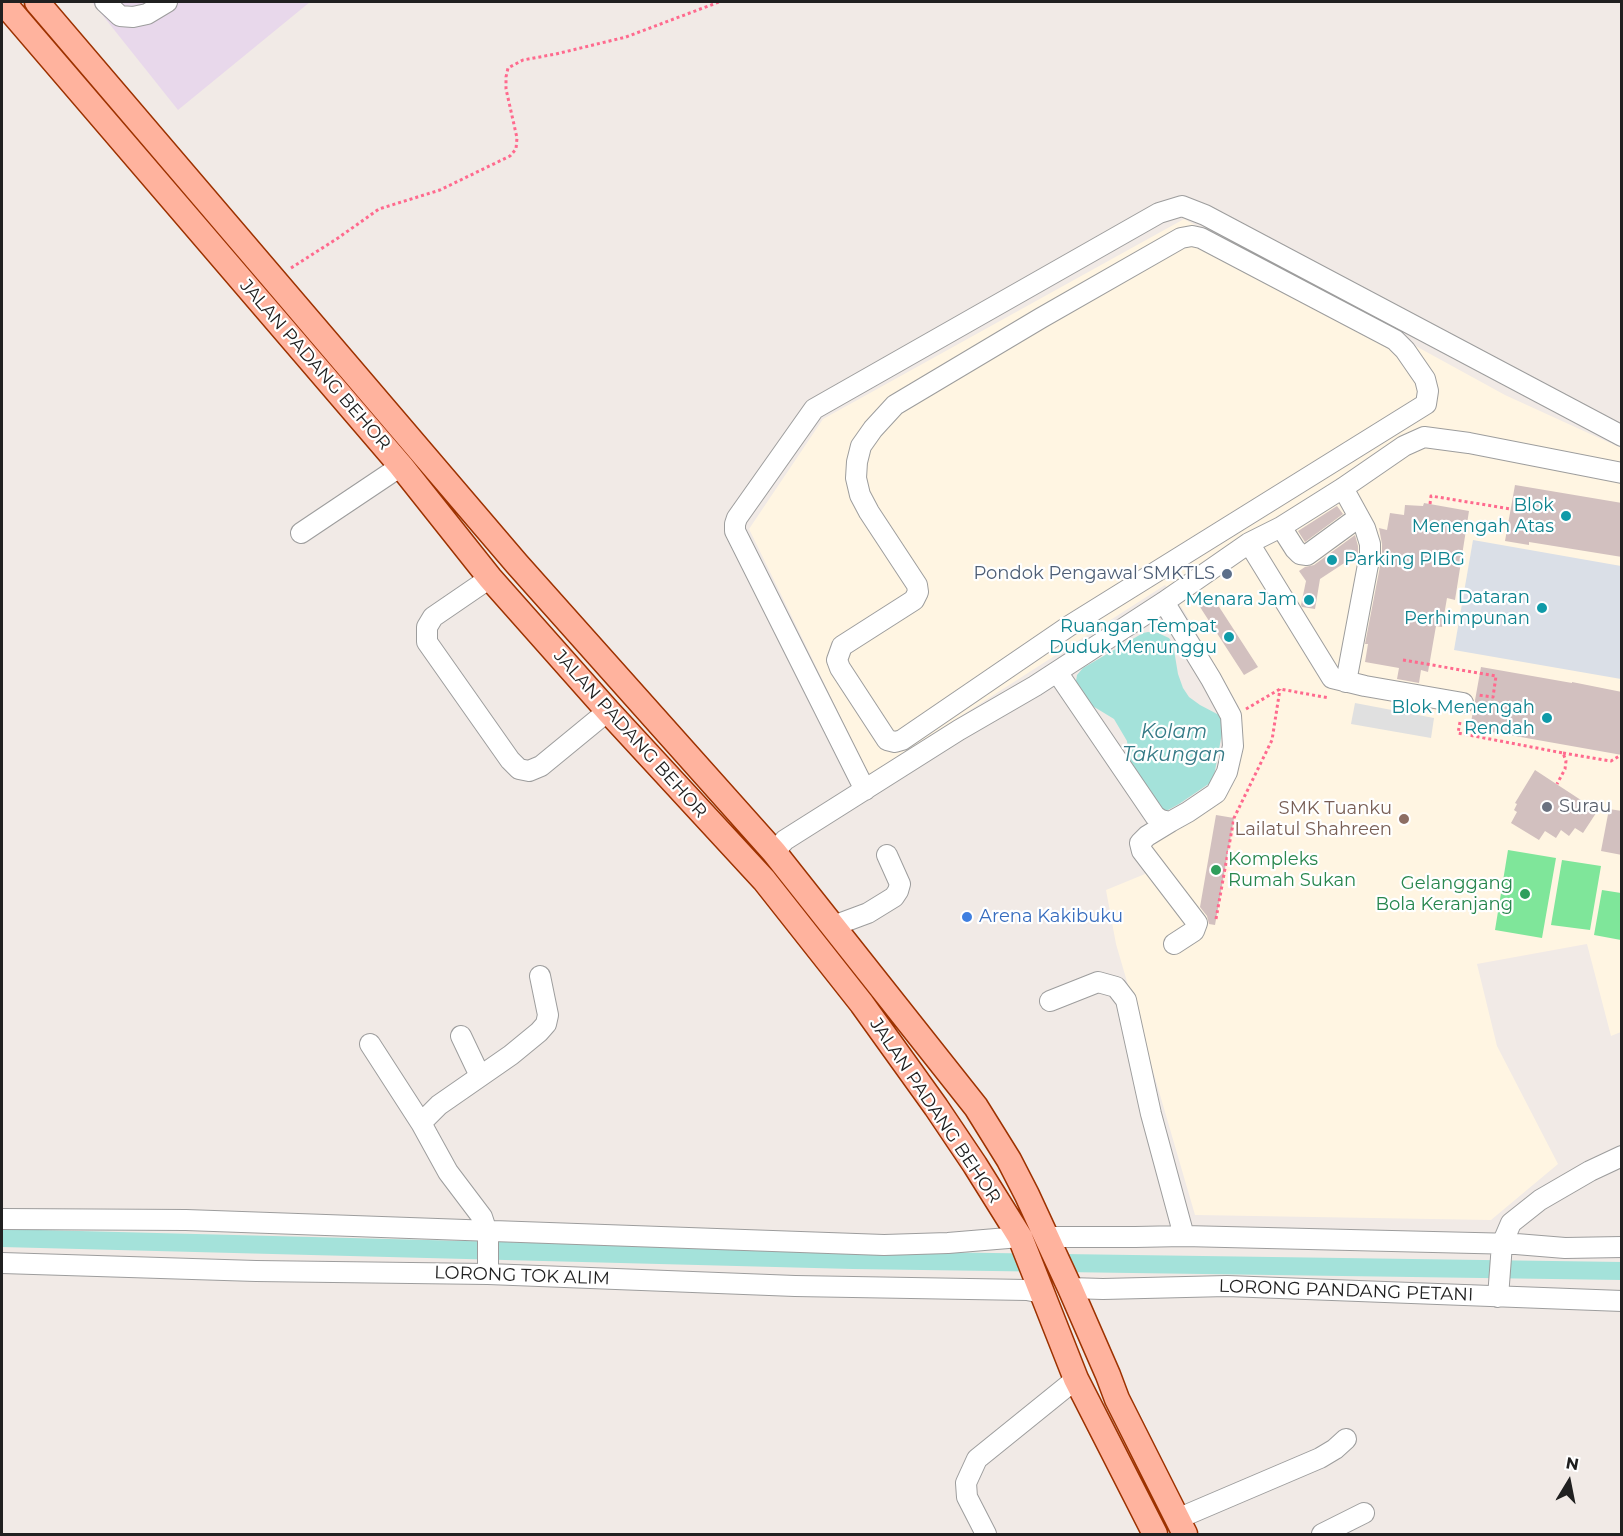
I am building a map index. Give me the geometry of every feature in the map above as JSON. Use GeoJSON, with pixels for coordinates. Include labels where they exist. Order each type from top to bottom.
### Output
{"type":"FeatureCollection","features":[{"type":"Feature","properties":{"kind":"main road","name":"JALAN PADANG BEHOR"},"geometry":{"type":"LineString","coordinates":[[3,2],[401,466],[490,578],[608,711],[764,880],[862,1004],[936,1107],[1021,1240],[1076,1379],[1155,1534]]}},
{"type":"Feature","properties":{"kind":"main road","name":"JALAN PADANG BEHOR"},"geometry":{"type":"LineString","coordinates":[[37,2],[517,564],[774,852],[976,1107],[1010,1160],[1070,1288],[1117,1399],[1181,1527]]}},
{"type":"Feature","properties":{"kind":"main road"},"geometry":{"type":"LineString","coordinates":[[764,880],[763,866],[774,852]]}},
{"type":"Feature","properties":{"kind":"main road"},"geometry":{"type":"LineString","coordinates":[[1093,1411],[1104,1418],[1113,1419],[1117,1409],[1117,1399]]}},
{"type":"Feature","properties":{"kind":"street"},"geometry":{"type":"LineString","coordinates":[[105,2],[120,16],[133,17],[147,14],[167,2]]}},
{"type":"Feature","properties":{"kind":"street"},"geometry":{"type":"LineString","coordinates":[[866,790],[735,531],[737,518],[814,409],[1159,213],[1182,206],[1205,215],[1622,436]]}},
{"type":"Feature","properties":{"kind":"street"},"geometry":{"type":"LineString","coordinates":[[1192,236],[1201,238],[1395,339],[1405,350],[1425,379],[1428,391],[1426,404],[1069,626],[902,740],[895,742],[887,740],[837,660],[843,646],[914,600],[918,592],[917,585],[869,512],[860,495],[856,478],[861,446],[895,405],[1180,238],[1192,236]]}},
{"type":"Feature","properties":{"kind":"street"},"geometry":{"type":"LineString","coordinates":[[774,852],[785,840],[959,730],[1057,672],[1249,543],[1281,527],[1404,446],[1424,437],[1469,443],[1622,473]]}},
{"type":"Feature","properties":{"kind":"street"},"geometry":{"type":"LineString","coordinates":[[301,533],[401,466]]}},
{"type":"Feature","properties":{"kind":"street"},"geometry":{"type":"LineString","coordinates":[[1343,488],[1365,528],[1370,544],[1346,682]]}},
{"type":"Feature","properties":{"kind":"street"},"geometry":{"type":"LineString","coordinates":[[1281,527],[1295,549],[1300,554],[1307,555],[1359,517]]}},
{"type":"Feature","properties":{"kind":"street"},"geometry":{"type":"LineString","coordinates":[[1249,543],[1332,678],[1463,703]]}},
{"type":"Feature","properties":{"kind":"street"},"geometry":{"type":"LineString","coordinates":[[490,578],[434,617],[427,627],[428,642],[510,760],[519,769],[529,771],[541,766],[608,711]]}},
{"type":"Feature","properties":{"kind":"street"},"geometry":{"type":"LineString","coordinates":[[1164,602],[1231,716],[1233,746],[1227,772],[1216,793],[1147,836],[1140,843],[1142,851],[1197,923],[1194,931],[1174,944]]}},
{"type":"Feature","properties":{"kind":"street"},"geometry":{"type":"LineString","coordinates":[[1069,626],[1088,652]]}},
{"type":"Feature","properties":{"kind":"street"},"geometry":{"type":"LineString","coordinates":[[1057,672],[1155,816],[1170,822]]}},
{"type":"Feature","properties":{"kind":"street"},"geometry":{"type":"LineString","coordinates":[[833,926],[868,913],[894,897],[900,884],[886,855]]}},
{"type":"Feature","properties":{"kind":"street"},"geometry":{"type":"LineString","coordinates":[[421,1123],[439,1105],[511,1055],[546,1024],[548,1015],[540,976]]}},
{"type":"Feature","properties":{"kind":"street"},"geometry":{"type":"LineString","coordinates":[[1050,1001],[1098,982],[1116,987],[1126,1000],[1151,1114],[1184,1236]]}},
{"type":"Feature","properties":{"kind":"street"},"geometry":{"type":"LineString","coordinates":[[461,1036],[480,1076]]}},
{"type":"Feature","properties":{"kind":"street"},"geometry":{"type":"LineString","coordinates":[[370,1044],[421,1123],[448,1172],[482,1218],[487,1232],[488,1270]]}},
{"type":"Feature","properties":{"kind":"street"},"geometry":{"type":"LineString","coordinates":[[1499,1294],[1502,1247],[1511,1223],[1540,1200],[1622,1155]]}},
{"type":"Feature","properties":{"kind":"street"},"geometry":{"type":"LineString","coordinates":[[2,1219],[186,1220],[884,1245],[1021,1240]]}},
{"type":"Feature","properties":{"kind":"street"},"geometry":{"type":"LineString","coordinates":[[1047,1237],[1184,1236],[1502,1247],[1516,1244],[1565,1248],[1622,1247]]}},
{"type":"Feature","properties":{"kind":"street","name":"LORONG TOK ALIM"},"geometry":{"type":"LineString","coordinates":[[2,1263],[256,1271],[488,1270],[795,1286],[1027,1290],[1042,1293]]}},
{"type":"Feature","properties":{"kind":"street","name":"LORONG PANDANG PETANI"},"geometry":{"type":"LineString","coordinates":[[1070,1288],[1227,1286],[1622,1300]]}},
{"type":"Feature","properties":{"kind":"street"},"geometry":{"type":"LineString","coordinates":[[986,1534],[967,1497],[966,1483],[977,1459],[1076,1379]]}},
{"type":"Feature","properties":{"kind":"street"},"geometry":{"type":"LineString","coordinates":[[1181,1527],[1320,1458],[1346,1439]]}},
{"type":"Feature","properties":{"kind":"street"},"geometry":{"type":"LineString","coordinates":[[1322,1534],[1364,1513]]}},
{"type":"Feature","properties":{"kind":"path"},"geometry":{"type":"LineString","coordinates":[[274,279],[379,209],[440,190],[510,156],[516,149],[517,138],[506,89],[508,68],[523,60],[626,37],[719,2]]}},
{"type":"Feature","properties":{"kind":"path"},"geometry":{"type":"LineString","coordinates":[[1430,504],[1431,496],[1511,509]]}},
{"type":"Feature","properties":{"kind":"path"},"geometry":{"type":"LineString","coordinates":[[1403,660],[1496,676],[1493,697],[1465,693],[1458,733],[1611,761],[1621,755]]}},
{"type":"Feature","properties":{"kind":"path"},"geometry":{"type":"LineString","coordinates":[[1216,920],[1234,818],[1272,740],[1280,689]]}},
{"type":"Feature","properties":{"kind":"path"},"geometry":{"type":"LineString","coordinates":[[1557,784],[1565,769],[1566,761],[1563,753]]}},
{"type":"Feature","properties":{"kind":"shaded area"},"geometry":{"type":"Polygon","coordinates":[[[92,2],[310,2],[178,110],[92,2]]]}},
{"type":"Feature","properties":{"kind":"shaded area","name":"SMK Tuanku Lailatul Shahreen"},"geometry":{"type":"Polygon","coordinates":[[[1184,219],[1505,395],[1621,448],[1621,1032],[1611,1036],[1587,944],[1477,964],[1497,1046],[1558,1164],[1491,1220],[1195,1215],[1116,944],[1106,890],[1145,874],[1157,864],[1149,843],[1225,794],[1233,785],[1241,744],[1239,707],[1184,611],[1165,585],[869,775],[749,529],[823,419],[1184,219]]]}},
{"type":"Feature","properties":{"kind":"shaded area","name":"Dataran Perhimpunan"},"geometry":{"type":"Polygon","coordinates":[[[1473,540],[1621,566],[1621,679],[1454,650],[1473,540]]]}},
{"type":"Feature","properties":{"kind":"shaded area"},"geometry":{"type":"Polygon","coordinates":[[[1355,703],[1434,718],[1431,738],[1351,724],[1355,703]]]}},
{"type":"Feature","properties":{"kind":"green space","name":"Gelanggang Bola Keranjang"},"geometry":{"type":"Polygon","coordinates":[[[1508,850],[1556,858],[1542,938],[1495,930],[1508,850]]]}},
{"type":"Feature","properties":{"kind":"green space"},"geometry":{"type":"Polygon","coordinates":[[[1562,860],[1601,866],[1590,930],[1551,925],[1562,860]]]}},
{"type":"Feature","properties":{"kind":"green space"},"geometry":{"type":"Polygon","coordinates":[[[1602,890],[1621,893],[1621,940],[1594,935],[1602,890]]]}},
{"type":"Feature","properties":{"kind":"water","name":"Kolam Takungan"},"geometry":{"type":"Polygon","coordinates":[[[1148,632],[1169,638],[1173,644],[1183,688],[1189,697],[1221,716],[1223,728],[1214,776],[1210,783],[1179,804],[1168,810],[1160,811],[1130,764],[1127,741],[1114,719],[1091,705],[1075,687],[1077,675],[1083,668],[1148,632]]]}},
{"type":"Feature","properties":{"kind":"building","name":"Blok Menengah Atas"},"geometry":{"type":"Polygon","coordinates":[[[1515,485],[1622,503],[1622,557],[1529,542],[1529,545],[1505,541],[1515,485]]]}},
{"type":"Feature","properties":{"kind":"building"},"geometry":{"type":"Polygon","coordinates":[[[1424,503],[1469,511],[1455,600],[1447,598],[1442,627],[1436,626],[1428,672],[1421,670],[1419,683],[1397,679],[1399,668],[1365,662],[1368,644],[1365,644],[1382,556],[1379,528],[1387,530],[1390,513],[1404,515],[1405,505],[1423,506],[1424,503]]]}},
{"type":"Feature","properties":{"kind":"building","name":"Parking PIBG"},"geometry":{"type":"Polygon","coordinates":[[[1337,506],[1343,514],[1305,542],[1298,531],[1337,506]]]}},
{"type":"Feature","properties":{"kind":"building","name":"Parking PIBG"},"geometry":{"type":"Polygon","coordinates":[[[1355,535],[1358,554],[1320,579],[1315,609],[1302,607],[1306,581],[1299,571],[1314,565],[1355,535]]]}},
{"type":"Feature","properties":{"kind":"building","name":"Ruangan Tempat Duduk Menunggu"},"geometry":{"type":"Polygon","coordinates":[[[1214,599],[1258,667],[1244,675],[1200,607],[1214,599]]]}},
{"type":"Feature","properties":{"kind":"building","name":"Blok Menengah Rendah"},"geometry":{"type":"Polygon","coordinates":[[[1481,667],[1622,692],[1622,755],[1470,728],[1481,667]]]}},
{"type":"Feature","properties":{"kind":"building","name":"Surau"},"geometry":{"type":"Polygon","coordinates":[[[1535,770],[1590,806],[1600,807],[1583,833],[1575,828],[1569,836],[1561,830],[1556,838],[1545,831],[1539,840],[1511,823],[1517,812],[1514,810],[1517,804],[1515,803],[1535,770]]]}},
{"type":"Feature","properties":{"kind":"building"},"geometry":{"type":"Polygon","coordinates":[[[1609,809],[1622,811],[1622,855],[1601,851],[1609,809]]]}},
{"type":"Feature","properties":{"kind":"building","name":"Kompleks Rumah Sukan"},"geometry":{"type":"Polygon","coordinates":[[[1216,815],[1234,818],[1215,925],[1209,924],[1207,916],[1200,907],[1216,815]]]}},
{"type":"Feature","properties":{"kind":"waterway"},"geometry":{"type":"LineString","coordinates":[[2,1238],[853,1260],[1622,1271]]}},
{"type":"Feature","properties":{"kind":"place","name":"Blok Menengah Atas"},"geometry":{"type":"Point","coordinates":[1566,516]}},
{"type":"Feature","properties":{"kind":"place","name":"Parking PIBG"},"geometry":{"type":"Point","coordinates":[1332,560]}},
{"type":"Feature","properties":{"kind":"place","name":"Pondok Pengawal SMKTLS"},"geometry":{"type":"Point","coordinates":[1227,574]}},
{"type":"Feature","properties":{"kind":"place","name":"Menara Jam"},"geometry":{"type":"Point","coordinates":[1309,600]}},
{"type":"Feature","properties":{"kind":"place","name":"Dataran Perhimpunan"},"geometry":{"type":"Point","coordinates":[1542,608]}},
{"type":"Feature","properties":{"kind":"place","name":"Ruangan Tempat Duduk Menunggu"},"geometry":{"type":"Point","coordinates":[1229,637]}},
{"type":"Feature","properties":{"kind":"place","name":"Blok Menengah Rendah"},"geometry":{"type":"Point","coordinates":[1547,718]}},
{"type":"Feature","properties":{"kind":"place","name":"Surau"},"geometry":{"type":"Point","coordinates":[1547,807]}},
{"type":"Feature","properties":{"kind":"place","name":"SMK Tuanku Lailatul Shahreen"},"geometry":{"type":"Point","coordinates":[1404,819]}},
{"type":"Feature","properties":{"kind":"place","name":"Kompleks Rumah Sukan"},"geometry":{"type":"Point","coordinates":[1216,870]}},
{"type":"Feature","properties":{"kind":"place","name":"Gelanggang Bola Keranjang"},"geometry":{"type":"Point","coordinates":[1525,894]}},
{"type":"Feature","properties":{"kind":"place","name":"Arena Kakibuku"},"geometry":{"type":"Point","coordinates":[967,917]}}]}
